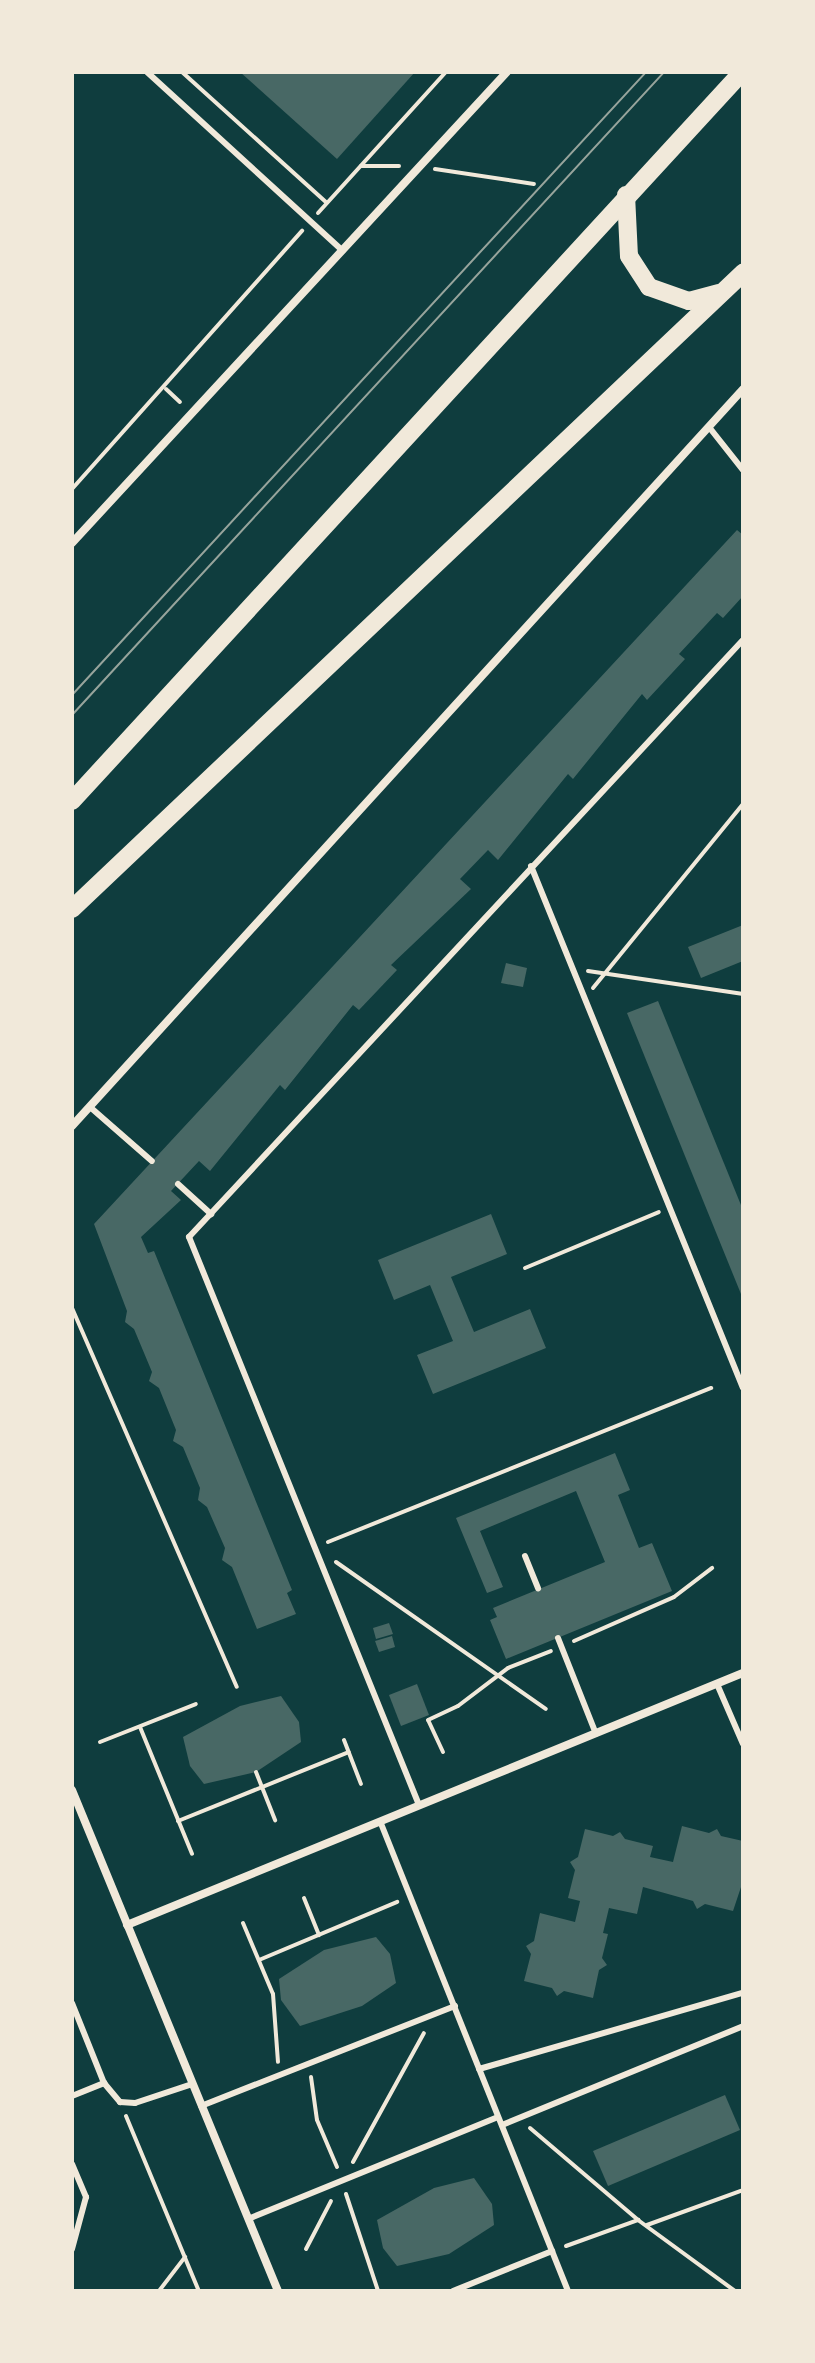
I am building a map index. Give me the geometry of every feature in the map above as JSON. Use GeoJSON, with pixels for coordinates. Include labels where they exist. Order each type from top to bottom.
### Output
{"type":"FeatureCollection","features":[{"type":"Feature","properties":{"kind":"main road"},"geometry":{"type":"LineString","coordinates":[[72,801],[742,72]]}},
{"type":"Feature","properties":{"kind":"main road"},"geometry":{"type":"LineString","coordinates":[[626,195],[629,256],[649,287],[689,301],[723,292]]}},
{"type":"Feature","properties":{"kind":"main road"},"geometry":{"type":"LineString","coordinates":[[72,909],[743,273]]}},
{"type":"Feature","properties":{"kind":"street"},"geometry":{"type":"LineString","coordinates":[[72,543],[507,72]]}},
{"type":"Feature","properties":{"kind":"street"},"geometry":{"type":"LineString","coordinates":[[72,1126],[742,393]]}},
{"type":"Feature","properties":{"kind":"street"},"geometry":{"type":"LineString","coordinates":[[127,1925],[743,1673]]}},
{"type":"Feature","properties":{"kind":"street"},"geometry":{"type":"LineString","coordinates":[[72,1790],[278,2291]]}},
{"type":"Feature","properties":{"kind":"lane"},"geometry":{"type":"LineString","coordinates":[[147,72],[343,251]]}},
{"type":"Feature","properties":{"kind":"lane"},"geometry":{"type":"LineString","coordinates":[[709,427],[743,470]]}},
{"type":"Feature","properties":{"kind":"lane"},"geometry":{"type":"LineString","coordinates":[[419,1805],[189,1237],[743,640]]}},
{"type":"Feature","properties":{"kind":"lane"},"geometry":{"type":"LineString","coordinates":[[531,866],[743,1388]]}},
{"type":"Feature","properties":{"kind":"lane"},"geometry":{"type":"LineString","coordinates":[[90,1107],[152,1161]]}},
{"type":"Feature","properties":{"kind":"lane"},"geometry":{"type":"LineString","coordinates":[[178,1184],[211,1214]]}},
{"type":"Feature","properties":{"kind":"lane"},"geometry":{"type":"LineString","coordinates":[[525,1556],[538,1589]]}},
{"type":"Feature","properties":{"kind":"lane"},"geometry":{"type":"LineString","coordinates":[[558,1638],[596,1734]]}},
{"type":"Feature","properties":{"kind":"lane"},"geometry":{"type":"LineString","coordinates":[[717,1684],[743,1744]]}},
{"type":"Feature","properties":{"kind":"lane"},"geometry":{"type":"LineString","coordinates":[[380,1821],[568,2291]]}},
{"type":"Feature","properties":{"kind":"lane"},"geometry":{"type":"LineString","coordinates":[[479,2069],[743,1993]]}},
{"type":"Feature","properties":{"kind":"lane"},"geometry":{"type":"LineString","coordinates":[[72,2003],[104,2083],[120,2102],[135,2103],[192,2084]]}},
{"type":"Feature","properties":{"kind":"lane"},"geometry":{"type":"LineString","coordinates":[[201,2106],[455,2006]]}},
{"type":"Feature","properties":{"kind":"lane"},"geometry":{"type":"LineString","coordinates":[[502,2125],[743,2026]]}},
{"type":"Feature","properties":{"kind":"lane"},"geometry":{"type":"LineString","coordinates":[[72,2096],[104,2083]]}},
{"type":"Feature","properties":{"kind":"lane"},"geometry":{"type":"LineString","coordinates":[[248,2219],[498,2117]]}},
{"type":"Feature","properties":{"kind":"lane"},"geometry":{"type":"LineString","coordinates":[[72,2164],[86,2197],[72,2249]]}},
{"type":"Feature","properties":{"kind":"lane"},"geometry":{"type":"LineString","coordinates":[[453,2291],[552,2251]]}},
{"type":"Feature","properties":{"kind":"path"},"geometry":{"type":"LineString","coordinates":[[182,72],[327,203]]}},
{"type":"Feature","properties":{"kind":"path"},"geometry":{"type":"LineString","coordinates":[[72,489],[166,389],[311,221],[446,72]]}},
{"type":"Feature","properties":{"kind":"path"},"geometry":{"type":"LineString","coordinates":[[361,166],[421,166],[534,184]]}},
{"type":"Feature","properties":{"kind":"path"},"geometry":{"type":"LineString","coordinates":[[166,389],[180,402]]}},
{"type":"Feature","properties":{"kind":"path"},"geometry":{"type":"LineString","coordinates":[[583,1000],[743,804]]}},
{"type":"Feature","properties":{"kind":"path"},"geometry":{"type":"LineString","coordinates":[[570,968],[743,994]]}},
{"type":"Feature","properties":{"kind":"path"},"geometry":{"type":"LineString","coordinates":[[525,1268],[669,1208]]}},
{"type":"Feature","properties":{"kind":"path"},"geometry":{"type":"LineString","coordinates":[[72,1308],[237,1687]]}},
{"type":"Feature","properties":{"kind":"path"},"geometry":{"type":"LineString","coordinates":[[315,1547],[711,1388]]}},
{"type":"Feature","properties":{"kind":"path"},"geometry":{"type":"LineString","coordinates":[[315,1547],[546,1709]]}},
{"type":"Feature","properties":{"kind":"path"},"geometry":{"type":"LineString","coordinates":[[100,1742],[196,1704]]}},
{"type":"Feature","properties":{"kind":"path"},"geometry":{"type":"LineString","coordinates":[[428,1720],[443,1752]]}},
{"type":"Feature","properties":{"kind":"path"},"geometry":{"type":"LineString","coordinates":[[140,1727],[192,1854]]}},
{"type":"Feature","properties":{"kind":"path"},"geometry":{"type":"LineString","coordinates":[[344,1740],[361,1784]]}},
{"type":"Feature","properties":{"kind":"path"},"geometry":{"type":"LineString","coordinates":[[178,1821],[349,1752]]}},
{"type":"Feature","properties":{"kind":"path"},"geometry":{"type":"LineString","coordinates":[[256,1772],[275,1820]]}},
{"type":"Feature","properties":{"kind":"path"},"geometry":{"type":"LineString","coordinates":[[259,1960],[410,1896]]}},
{"type":"Feature","properties":{"kind":"path"},"geometry":{"type":"LineString","coordinates":[[304,1898],[319,1935]]}},
{"type":"Feature","properties":{"kind":"path"},"geometry":{"type":"LineString","coordinates":[[243,1923],[273,1994],[279,2073]]}},
{"type":"Feature","properties":{"kind":"path"},"geometry":{"type":"LineString","coordinates":[[306,2249],[435,2013]]}},
{"type":"Feature","properties":{"kind":"path"},"geometry":{"type":"LineString","coordinates":[[120,2102],[199,2291]]}},
{"type":"Feature","properties":{"kind":"path"},"geometry":{"type":"LineString","coordinates":[[519,2119],[638,2220],[735,2291]]}},
{"type":"Feature","properties":{"kind":"path"},"geometry":{"type":"LineString","coordinates":[[647,2225],[743,2190]]}},
{"type":"Feature","properties":{"kind":"path"},"geometry":{"type":"LineString","coordinates":[[552,2251],[638,2220]]}},
{"type":"Feature","properties":{"kind":"path"},"geometry":{"type":"LineString","coordinates":[[159,2291],[185,2257]]}},
{"type":"Feature","properties":{"kind":"building"},"geometry":{"type":"Polygon","coordinates":[[[240,72],[415,72],[337,159],[240,72]]]}},
{"type":"Feature","properties":{"kind":"building"},"geometry":{"type":"Polygon","coordinates":[[[737,530],[743,535],[743,596],[723,618],[717,613],[679,654],[685,659],[647,700],[642,694],[573,779],[568,774],[498,860],[488,850],[460,879],[471,889],[391,965],[397,970],[359,1010],[353,1005],[285,1090],[280,1085],[210,1171],[199,1161],[171,1191],[181,1200],[141,1237],[148,1253],[154,1251],[292,1590],[287,1593],[296,1614],[257,1629],[232,1567],[222,1560],[225,1548],[207,1507],[198,1500],[200,1488],[183,1447],[173,1441],[176,1430],[159,1388],[149,1381],[152,1372],[134,1329],[125,1322],[127,1311],[94,1224],[737,530]]]}},
{"type":"Feature","properties":{"kind":"building"},"geometry":{"type":"Polygon","coordinates":[[[743,925],[743,961],[701,978],[688,947],[743,925]]]}},
{"type":"Feature","properties":{"kind":"building"},"geometry":{"type":"Polygon","coordinates":[[[506,963],[527,968],[523,987],[501,983],[506,963]]]}},
{"type":"Feature","properties":{"kind":"building"},"geometry":{"type":"Polygon","coordinates":[[[658,1001],[743,1210],[743,1299],[627,1013],[658,1001]]]}},
{"type":"Feature","properties":{"kind":"building"},"geometry":{"type":"Polygon","coordinates":[[[491,1214],[507,1254],[451,1277],[474,1332],[530,1309],[546,1348],[433,1394],[417,1355],[453,1341],[430,1285],[394,1300],[378,1260],[491,1214]]]}},
{"type":"Feature","properties":{"kind":"building"},"geometry":{"type":"Polygon","coordinates":[[[615,1453],[630,1490],[618,1495],[639,1548],[652,1543],[672,1591],[506,1659],[490,1620],[497,1617],[493,1608],[605,1562],[576,1491],[480,1531],[503,1587],[487,1593],[456,1518],[615,1453]]]}},
{"type":"Feature","properties":{"kind":"building"},"geometry":{"type":"Polygon","coordinates":[[[389,1623],[393,1634],[376,1639],[373,1628],[389,1623]]]}},
{"type":"Feature","properties":{"kind":"building"},"geometry":{"type":"Polygon","coordinates":[[[392,1636],[395,1647],[379,1652],[375,1641],[392,1636]]]}},
{"type":"Feature","properties":{"kind":"building"},"geometry":{"type":"Polygon","coordinates":[[[417,1684],[429,1715],[401,1726],[389,1695],[417,1684]]]}},
{"type":"Feature","properties":{"kind":"building"},"geometry":{"type":"Polygon","coordinates":[[[281,1696],[299,1722],[301,1742],[256,1772],[204,1784],[190,1766],[183,1737],[240,1706],[281,1696]]]}},
{"type":"Feature","properties":{"kind":"building"},"geometry":{"type":"Polygon","coordinates":[[[682,1826],[709,1833],[717,1829],[721,1836],[743,1841],[743,1881],[733,1911],[705,1904],[697,1909],[693,1901],[643,1887],[637,1914],[609,1908],[603,1933],[608,1934],[602,1958],[607,1965],[599,1970],[593,1998],[564,1991],[557,1996],[552,1988],[524,1981],[531,1954],[526,1946],[534,1941],[540,1913],[575,1922],[580,1901],[568,1898],[575,1870],[570,1862],[578,1857],[585,1829],[613,1836],[620,1832],[625,1839],[653,1846],[650,1857],[673,1862],[682,1826]]]}},
{"type":"Feature","properties":{"kind":"building"},"geometry":{"type":"Polygon","coordinates":[[[376,1937],[390,1954],[396,1983],[362,2006],[300,2026],[281,2000],[279,1979],[324,1950],[376,1937]]]}},
{"type":"Feature","properties":{"kind":"building"},"geometry":{"type":"Polygon","coordinates":[[[725,2095],[740,2130],[608,2186],[593,2151],[725,2095]]]}},
{"type":"Feature","properties":{"kind":"building"},"geometry":{"type":"Polygon","coordinates":[[[474,2178],[492,2204],[494,2225],[449,2254],[397,2266],[383,2248],[377,2220],[434,2188],[474,2178]]]}},
{"type":"Feature","properties":{"kind":"tram line"},"geometry":{"type":"LineString","coordinates":[[72,695],[646,72]]}},
{"type":"Feature","properties":{"kind":"tram line"},"geometry":{"type":"LineString","coordinates":[[72,715],[664,72]]}}]}
